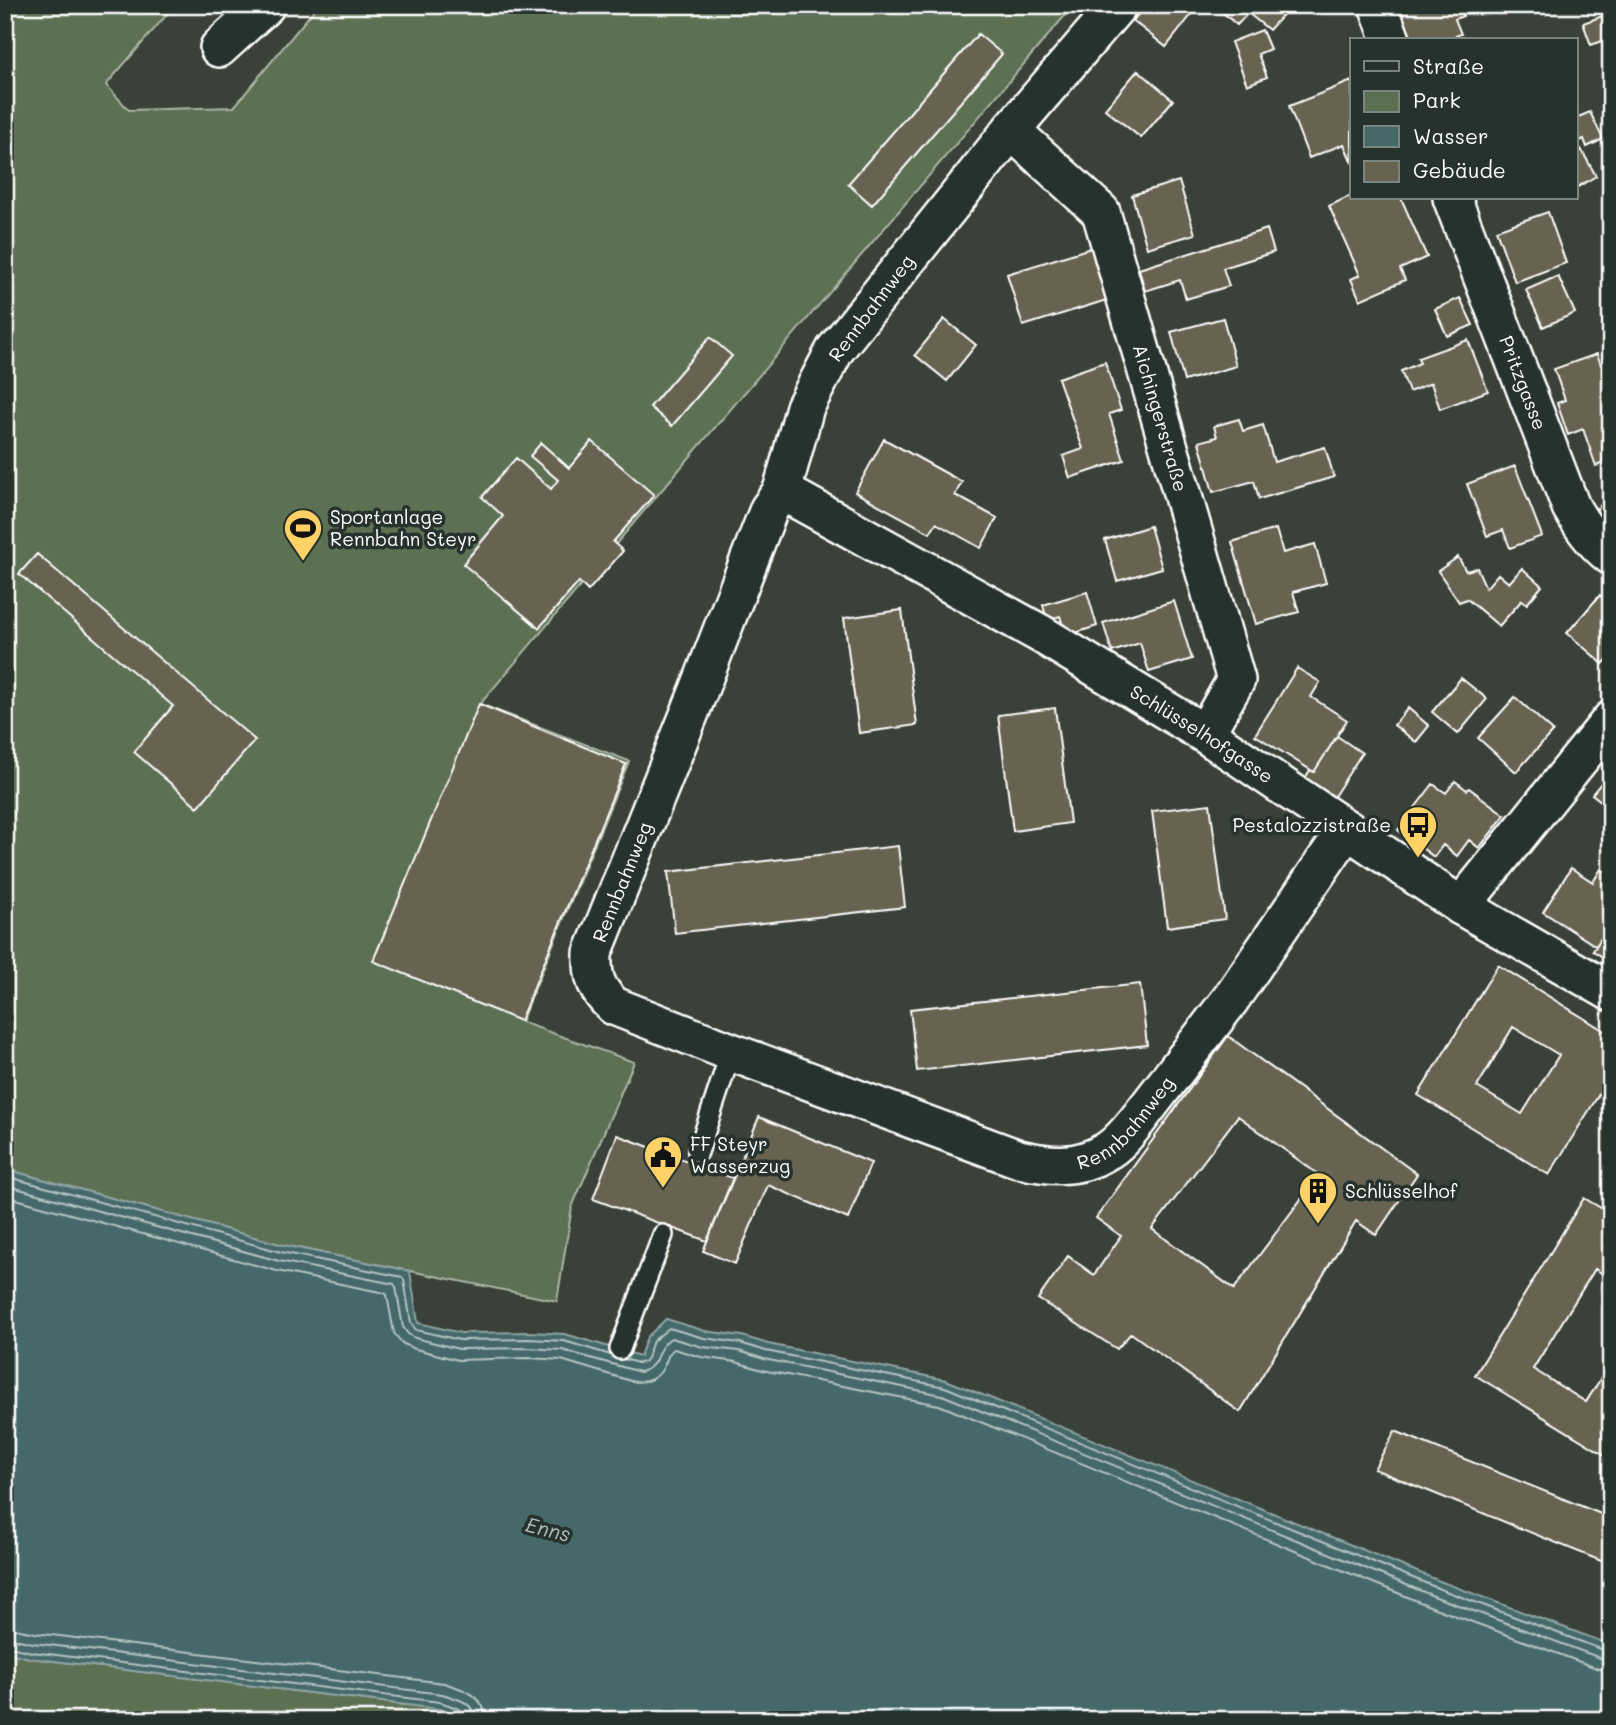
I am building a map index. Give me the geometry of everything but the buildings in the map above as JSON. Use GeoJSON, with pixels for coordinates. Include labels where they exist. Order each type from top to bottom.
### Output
{"type":"FeatureCollection","features":[{"type":"Feature","properties":{"kind":"street"},"geometry":{"type":"LineString","coordinates":[[219,48],[266,5]]}},
{"type":"Feature","properties":{"kind":"street","name":"Rennbahnweg"},"geometry":{"type":"LineString","coordinates":[[1118,5],[1011,130],[835,350],[805,407],[782,491],[769,509],[593,953],[592,970],[603,996],[614,1006],[1018,1159],[1045,1165],[1069,1165],[1105,1152],[1121,1140],[1230,1000],[1347,829]]}},
{"type":"Feature","properties":{"kind":"street"},"geometry":{"type":"LineString","coordinates":[[1378,5],[1390,38]]}},
{"type":"Feature","properties":{"kind":"street","name":"Aichingerstraße"},"geometry":{"type":"LineString","coordinates":[[1011,130],[1101,212],[1236,680],[1205,734]]}},
{"type":"Feature","properties":{"kind":"street","name":"Pritzgasse"},"geometry":{"type":"LineString","coordinates":[[1453,200],[1571,507],[1582,527],[1611,556]]}},
{"type":"Feature","properties":{"kind":"street","name":"Schlüsselhofgasse"},"geometry":{"type":"LineString","coordinates":[[782,491],[1041,634],[1205,734],[1461,906],[1611,992]]}},
{"type":"Feature","properties":{"kind":"street"},"geometry":{"type":"LineString","coordinates":[[1461,906],[1611,720]]}},
{"type":"Feature","properties":{"kind":"lane"},"geometry":{"type":"LineString","coordinates":[[698,1152],[731,1052]]}},
{"type":"Feature","properties":{"kind":"lane"},"geometry":{"type":"LineString","coordinates":[[620,1349],[663,1235]]}},
{"type":"Feature","properties":{"kind":"green space","name":"Sportanlage Rennbahn Steyr"},"geometry":{"type":"Polygon","coordinates":[[[5,5],[175,5],[106,85],[129,110],[234,107],[318,5],[1074,5],[480,704],[629,761],[521,1022],[634,1062],[572,1207],[557,1301],[283,1245],[5,1169],[5,5]]]}},
{"type":"Feature","properties":{"kind":"green space"},"geometry":{"type":"Polygon","coordinates":[[[5,1652],[30,1658],[439,1709],[468,1720],[5,1720],[5,1652]]]}},
{"type":"Feature","properties":{"kind":"water","name":"Enns"},"geometry":{"type":"Polygon","coordinates":[[[5,1169],[283,1245],[410,1271],[418,1323],[461,1333],[565,1334],[640,1356],[647,1337],[666,1319],[705,1331],[742,1336],[768,1344],[946,1380],[1442,1582],[1611,1645],[1611,1720],[468,1720],[439,1709],[30,1658],[5,1652],[5,1169]]]}},
{"type":"Feature","properties":{"kind":"place","name":"Sportanlage Rennbahn Steyr"},"geometry":{"type":"Point","coordinates":[303,562]}},
{"type":"Feature","properties":{"kind":"place","name":"Pestalozzistraße"},"geometry":{"type":"Point","coordinates":[1418,859]}},
{"type":"Feature","properties":{"kind":"place","name":"FF Steyr Wasserzug"},"geometry":{"type":"Point","coordinates":[663,1189]}},
{"type":"Feature","properties":{"kind":"place","name":"Schlüsselhof"},"geometry":{"type":"Point","coordinates":[1318,1225]}}]}
